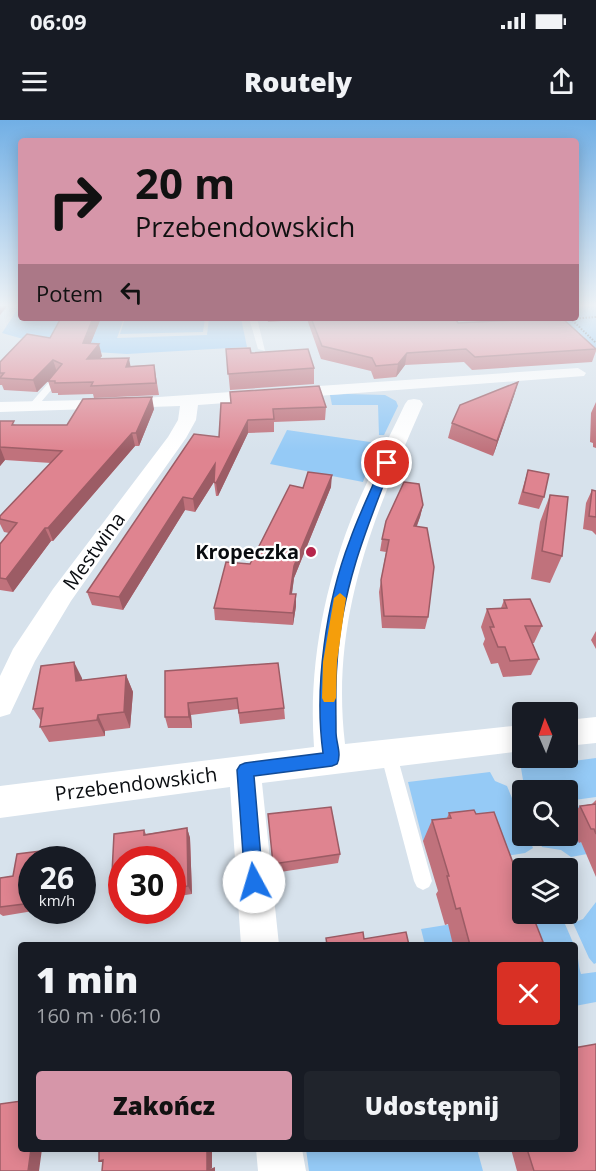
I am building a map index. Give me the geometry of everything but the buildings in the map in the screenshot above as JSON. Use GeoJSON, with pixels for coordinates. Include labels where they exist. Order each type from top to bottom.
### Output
{"type":"FeatureCollection","features":[{"type":"Feature","properties":{"kind":"street"},"geometry":{"type":"LineString","coordinates":[[0,407],[190,400],[578,373]]}},
{"type":"Feature","properties":{"kind":"street"},"geometry":{"type":"LineString","coordinates":[[332,759],[328,736],[330,662],[338,604],[355,541],[414,404],[448,393],[470,381]]}},
{"type":"Feature","properties":{"kind":"street"},"geometry":{"type":"LineString","coordinates":[[394,386],[414,404]]}},
{"type":"Feature","properties":{"kind":"street","name":"Mestwina"},"geometry":{"type":"LineString","coordinates":[[0,705],[23,657],[62,595],[177,438],[187,420],[190,400]]}},
{"type":"Feature","properties":{"kind":"street"},"geometry":{"type":"LineString","coordinates":[[578,732],[596,730]]}},
{"type":"Feature","properties":{"kind":"street","name":"Przebendowskich"},"geometry":{"type":"LineString","coordinates":[[0,801],[388,752],[512,739]]}},
{"type":"Feature","properties":{"kind":"street"},"geometry":{"type":"LineString","coordinates":[[245,770],[260,942]]}},
{"type":"Feature","properties":{"kind":"street"},"geometry":{"type":"LineString","coordinates":[[279,1152],[282,1171]]}},
{"type":"Feature","properties":{"kind":"lane"},"geometry":{"type":"LineString","coordinates":[[33,406],[59,376]]}},
{"type":"Feature","properties":{"kind":"lane"},"geometry":{"type":"LineString","coordinates":[[388,752],[423,881]]}},
{"type":"Feature","properties":{"kind":"shaded area"},"geometry":{"type":"Polygon","coordinates":[[[330,395],[385,395],[396,401],[398,406],[384,435],[379,435],[378,405],[332,405],[330,395]]]}},
{"type":"Feature","properties":{"kind":"shaded area"},"geometry":{"type":"Polygon","coordinates":[[[287,430],[377,443],[363,482],[270,464],[287,430]]]}},
{"type":"Feature","properties":{"kind":"shaded area"},"geometry":{"type":"Polygon","coordinates":[[[596,758],[596,797],[578,799],[578,780],[523,780],[521,768],[578,768],[578,760],[596,758]]]}},
{"type":"Feature","properties":{"kind":"shaded area"},"geometry":{"type":"Polygon","coordinates":[[[490,772],[495,781],[507,786],[512,798],[512,846],[532,846],[533,848],[525,853],[494,858],[423,841],[408,782],[490,772]]]}},
{"type":"Feature","properties":{"kind":"shaded area"},"geometry":{"type":"Polygon","coordinates":[[[596,804],[581,842],[587,854],[571,857],[561,850],[542,847],[578,846],[578,806],[596,804]]]}},
{"type":"Feature","properties":{"kind":"shaded area"},"geometry":{"type":"Polygon","coordinates":[[[596,902],[596,963],[594,964],[573,924],[578,924],[578,921],[583,919],[596,902]]]}},
{"type":"Feature","properties":{"kind":"shaded area"},"geometry":{"type":"Polygon","coordinates":[[[452,924],[453,942],[424,942],[421,929],[452,924]]]}},
{"type":"Feature","properties":{"kind":"shaded area"},"geometry":{"type":"Polygon","coordinates":[[[565,924],[573,942],[530,942],[524,925],[565,924]]]}},
{"type":"Feature","properties":{"kind":"shaded area"},"geometry":{"type":"Polygon","coordinates":[[[578,959],[581,974],[596,972],[596,1002],[578,1005],[578,959]]]}},
{"type":"Feature","properties":{"kind":"shaded area"},"geometry":{"type":"Polygon","coordinates":[[[306,1152],[478,1152],[483,1171],[309,1171],[306,1152]]]}},
{"type":"Feature","properties":{"kind":"slow traffic"},"geometry":{"type":"LineString","coordinates":[[329,698],[330,662],[340,598]]}},
{"type":"Feature","properties":{"kind":"place","name":"Kropeczka"},"geometry":{"type":"Point","coordinates":[311,552]}},
{"type":"Feature","properties":{"kind":"route"},"geometry":{"type":"LineString","coordinates":[[254,882],[245,770],[332,759],[328,736],[330,662],[338,604],[355,541],[387,463]]}}]}
